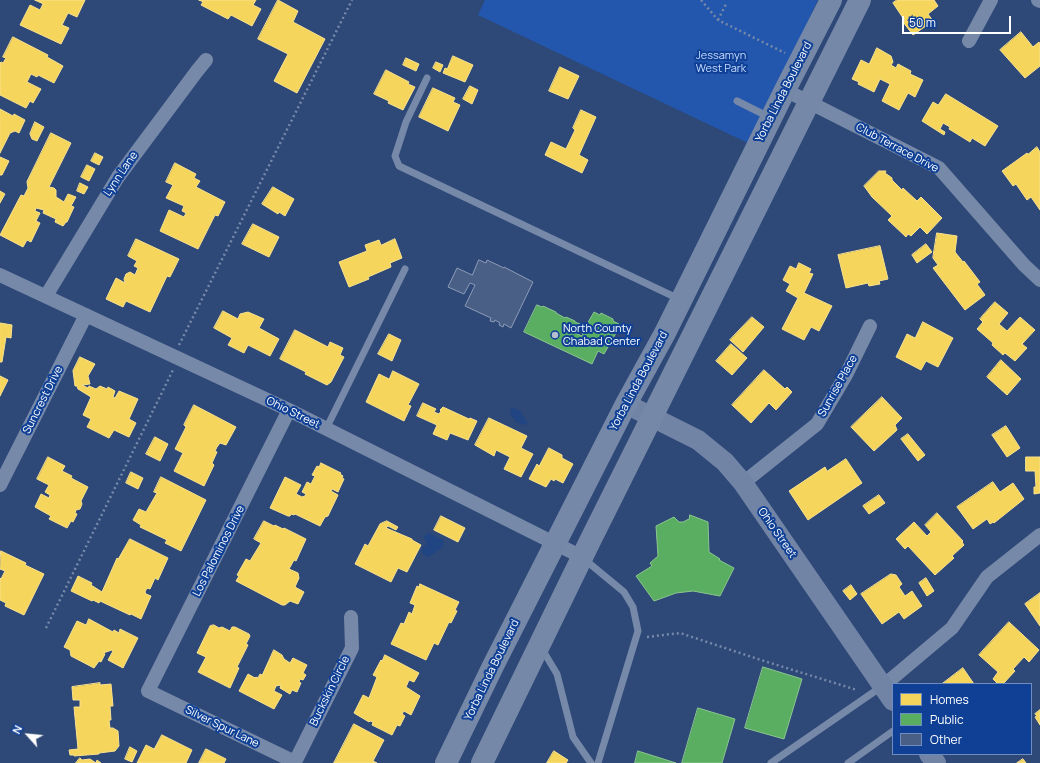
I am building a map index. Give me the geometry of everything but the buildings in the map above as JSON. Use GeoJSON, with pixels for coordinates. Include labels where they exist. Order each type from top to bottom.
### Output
{"type":"FeatureCollection","features":[{"type":"Feature","properties":{"kind":"main road","name":"Yorba Linda Boulevard"},"geometry":{"type":"LineString","coordinates":[[446,763],[555,543],[626,404],[665,333],[831,0]]}},
{"type":"Feature","properties":{"kind":"main road"},"geometry":{"type":"LineString","coordinates":[[482,763],[582,558],[860,0]]}},
{"type":"Feature","properties":{"kind":"street"},"geometry":{"type":"LineString","coordinates":[[969,41],[992,0]]}},
{"type":"Feature","properties":{"kind":"street","name":"Lynn Lane"},"geometry":{"type":"LineString","coordinates":[[46,296],[118,177],[206,60]]}},
{"type":"Feature","properties":{"kind":"street","name":"Club Terrace Drive"},"geometry":{"type":"LineString","coordinates":[[785,90],[939,168],[1024,265],[1040,280]]}},
{"type":"Feature","properties":{"kind":"street","name":"Ohio Street"},"geometry":{"type":"LineString","coordinates":[[0,275],[289,410],[555,543],[582,558]]}},
{"type":"Feature","properties":{"kind":"street","name":"Suncrest Drive"},"geometry":{"type":"LineString","coordinates":[[0,485],[86,315]]}},
{"type":"Feature","properties":{"kind":"street","name":"Sunrise Place"},"geometry":{"type":"LineString","coordinates":[[743,483],[817,424],[846,375],[870,326]]}},
{"type":"Feature","properties":{"kind":"street","name":"Ohio Street"},"geometry":{"type":"LineString","coordinates":[[626,404],[698,440],[725,462],[743,483],[882,694]]}},
{"type":"Feature","properties":{"kind":"street","name":"Los Palominos Drive"},"geometry":{"type":"LineString","coordinates":[[148,691],[289,410]]}},
{"type":"Feature","properties":{"kind":"street"},"geometry":{"type":"LineString","coordinates":[[894,683],[952,628],[987,577],[1040,535]]}},
{"type":"Feature","properties":{"kind":"street","name":"Buckskin Circle"},"geometry":{"type":"LineString","coordinates":[[295,762],[352,648],[351,617]]}},
{"type":"Feature","properties":{"kind":"street"},"geometry":{"type":"LineString","coordinates":[[882,694],[892,685]]}},
{"type":"Feature","properties":{"kind":"street","name":"Silver Spur Lane"},"geometry":{"type":"LineString","coordinates":[[148,691],[295,762]]}},
{"type":"Feature","properties":{"kind":"street"},"geometry":{"type":"LineString","coordinates":[[930,755],[936,763]]}},
{"type":"Feature","properties":{"kind":"lane"},"geometry":{"type":"LineString","coordinates":[[427,78],[406,122],[395,156],[399,166],[481,204],[627,276],[681,300]]}},
{"type":"Feature","properties":{"kind":"lane"},"geometry":{"type":"LineString","coordinates":[[737,101],[771,118]]}},
{"type":"Feature","properties":{"kind":"lane"},"geometry":{"type":"LineString","coordinates":[[326,429],[405,269]]}},
{"type":"Feature","properties":{"kind":"lane"},"geometry":{"type":"LineString","coordinates":[[582,558],[624,592],[633,608],[638,630],[637,638],[598,763]]}},
{"type":"Feature","properties":{"kind":"lane"},"geometry":{"type":"LineString","coordinates":[[540,645],[557,674],[573,737],[591,763]]}},
{"type":"Feature","properties":{"kind":"lane"},"geometry":{"type":"LineString","coordinates":[[771,763],[882,694]]}},
{"type":"Feature","properties":{"kind":"lane"},"geometry":{"type":"LineString","coordinates":[[848,763],[892,732]]}},
{"type":"Feature","properties":{"kind":"path"},"geometry":{"type":"LineString","coordinates":[[46,628],[176,358],[352,0]]}},
{"type":"Feature","properties":{"kind":"path"},"geometry":{"type":"LineString","coordinates":[[701,0],[718,20],[782,52],[801,59]]}},
{"type":"Feature","properties":{"kind":"path"},"geometry":{"type":"LineString","coordinates":[[718,20],[726,4]]}},
{"type":"Feature","properties":{"kind":"path"},"geometry":{"type":"LineString","coordinates":[[637,638],[680,633],[856,690],[866,688],[882,694]]}},
{"type":"Feature","properties":{"kind":"green space","name":"Jessamyn West Park"},"geometry":{"type":"Polygon","coordinates":[[[485,0],[818,0],[750,144],[478,15],[485,0]]]}},
{"type":"Feature","properties":{"kind":"shaded area"},"geometry":{"type":"Polygon","coordinates":[[[513,407],[521,412],[528,424],[526,425],[516,422],[510,413],[511,408],[513,407]]]}},
{"type":"Feature","properties":{"kind":"shaded area"},"geometry":{"type":"Polygon","coordinates":[[[429,533],[443,540],[443,547],[428,557],[423,554],[422,548],[427,544],[424,538],[425,535],[429,533]]]}},
{"type":"Feature","properties":{"kind":"place","name":"North County Chabad Center"},"geometry":{"type":"Point","coordinates":[555,335]}}]}
